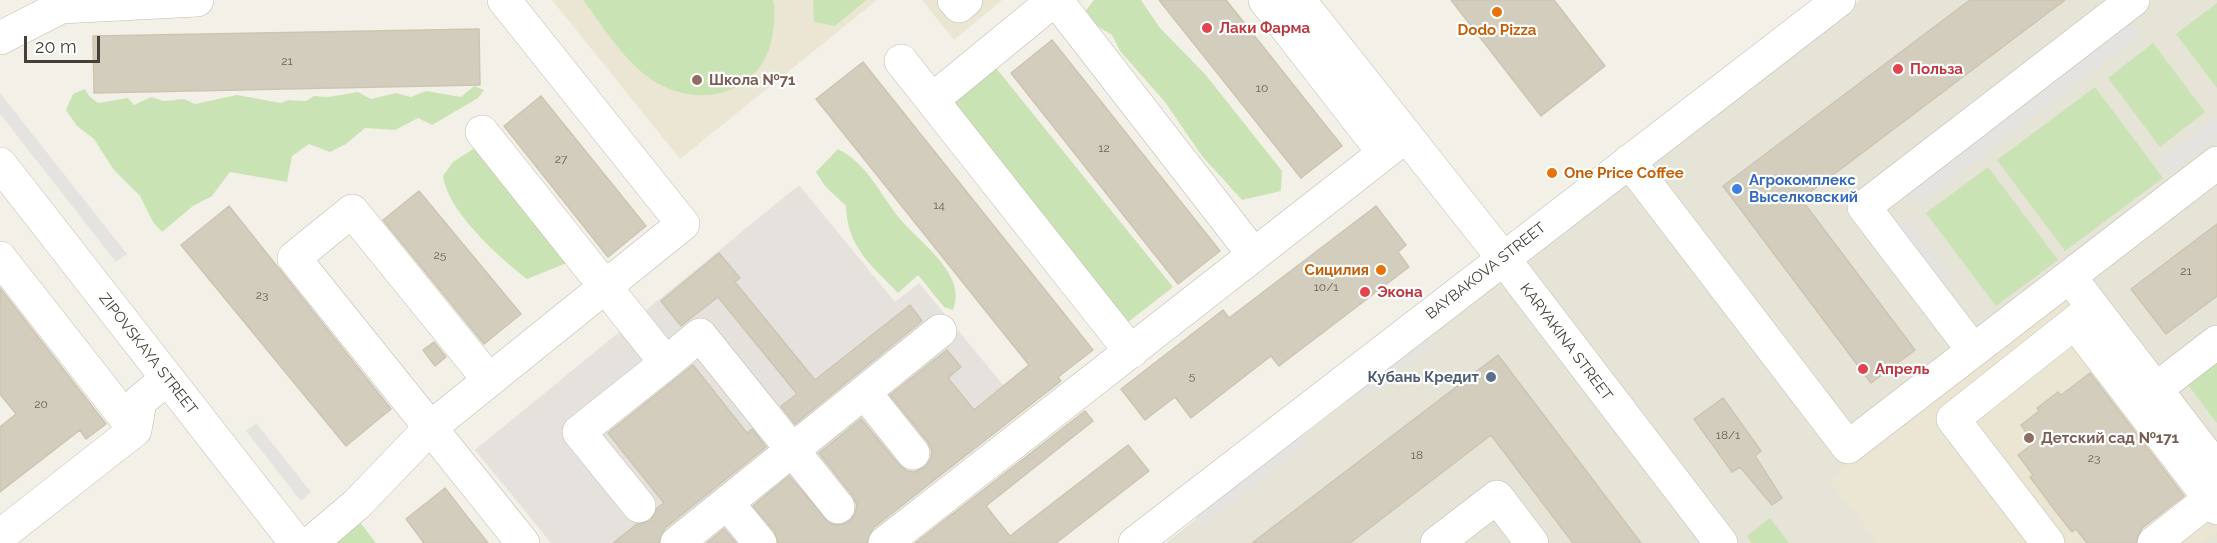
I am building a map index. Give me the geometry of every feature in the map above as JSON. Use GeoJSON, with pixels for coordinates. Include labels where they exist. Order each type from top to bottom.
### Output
{"type":"FeatureCollection","features":[{"type":"Feature","properties":{"kind":"street"},"geometry":{"type":"LineString","coordinates":[[0,38],[61,7],[198,0]]}},
{"type":"Feature","properties":{"kind":"street"},"geometry":{"type":"LineString","coordinates":[[311,543],[357,504],[430,428],[683,224],[504,0]]}},
{"type":"Feature","properties":{"kind":"street"},"geometry":{"type":"LineString","coordinates":[[954,0],[959,6],[966,0]]}},
{"type":"Feature","properties":{"kind":"street"},"geometry":{"type":"LineString","coordinates":[[932,100],[1055,0],[1254,255]]}},
{"type":"Feature","properties":{"kind":"street"},"geometry":{"type":"LineString","coordinates":[[885,543],[1395,144],[1265,0]]}},
{"type":"Feature","properties":{"kind":"street","name":"KARYAKINA STREET"},"geometry":{"type":"LineString","coordinates":[[1299,0],[1395,144],[1503,258],[1721,543]]}},
{"type":"Feature","properties":{"kind":"street","name":"BAYBAKOVA STREET"},"geometry":{"type":"LineString","coordinates":[[1135,543],[1839,0]]}},
{"type":"Feature","properties":{"kind":"street"},"geometry":{"type":"LineString","coordinates":[[1973,350],[1864,207],[2133,0]]}},
{"type":"Feature","properties":{"kind":"street"},"geometry":{"type":"LineString","coordinates":[[901,61],[1131,352]]}},
{"type":"Feature","properties":{"kind":"street"},"geometry":{"type":"LineString","coordinates":[[482,132],[666,363]]}},
{"type":"Feature","properties":{"kind":"street"},"geometry":{"type":"LineString","coordinates":[[1629,161],[1848,447],[2217,163]]}},
{"type":"Feature","properties":{"kind":"street","name":"ZIPOVSKAYA STREET"},"geometry":{"type":"LineString","coordinates":[[0,164],[296,543]]}},
{"type":"Feature","properties":{"kind":"street"},"geometry":{"type":"LineString","coordinates":[[489,380],[352,211],[294,258],[523,543]]}},
{"type":"Feature","properties":{"kind":"street"},"geometry":{"type":"LineString","coordinates":[[0,258],[135,430]]}},
{"type":"Feature","properties":{"kind":"street"},"geometry":{"type":"LineString","coordinates":[[2069,276],[2084,315],[2215,492]]}},
{"type":"Feature","properties":{"kind":"street"},"geometry":{"type":"LineString","coordinates":[[2084,315],[2156,389],[2215,492]]}},
{"type":"Feature","properties":{"kind":"street"},"geometry":{"type":"LineString","coordinates":[[2048,543],[1953,419],[2084,315]]}},
{"type":"Feature","properties":{"kind":"street"},"geometry":{"type":"LineString","coordinates":[[677,543],[940,331]]}},
{"type":"Feature","properties":{"kind":"street"},"geometry":{"type":"LineString","coordinates":[[639,506],[579,432],[700,335],[838,507]]}},
{"type":"Feature","properties":{"kind":"street"},"geometry":{"type":"LineString","coordinates":[[2156,389],[2217,342]]}},
{"type":"Feature","properties":{"kind":"street"},"geometry":{"type":"LineString","coordinates":[[0,536],[135,430],[140,401],[167,379]]}},
{"type":"Feature","properties":{"kind":"street"},"geometry":{"type":"LineString","coordinates":[[864,392],[913,453]]}},
{"type":"Feature","properties":{"kind":"street"},"geometry":{"type":"LineString","coordinates":[[2154,543],[2215,492]]}},
{"type":"Feature","properties":{"kind":"street"},"geometry":{"type":"LineString","coordinates":[[1437,543],[1497,497],[1533,543]]}},
{"type":"Feature","properties":{"kind":"street"},"geometry":{"type":"LineString","coordinates":[[727,503],[759,543]]}},
{"type":"Feature","properties":{"kind":"shaded area","name":"Школа №71"},"geometry":{"type":"Polygon","coordinates":[[[552,0],[877,0],[680,159],[552,0]]]}},
{"type":"Feature","properties":{"kind":"shaded area"},"geometry":{"type":"Polygon","coordinates":[[[922,0],[1002,0],[954,40],[922,0]]]}},
{"type":"Feature","properties":{"kind":"shaded area"},"geometry":{"type":"Polygon","coordinates":[[[1860,0],[2217,0],[2217,543],[1166,543],[1860,0]]]}},
{"type":"Feature","properties":{"kind":"shaded area"},"geometry":{"type":"Polygon","coordinates":[[[2130,22],[2140,35],[1920,203],[1909,190],[2130,22]]]}},
{"type":"Feature","properties":{"kind":"shaded area"},"geometry":{"type":"Polygon","coordinates":[[[0,93],[127,254],[116,262],[0,114],[0,93]]]}},
{"type":"Feature","properties":{"kind":"shaded area"},"geometry":{"type":"Polygon","coordinates":[[[2217,117],[2217,139],[2169,174],[2159,160],[2217,117]]]}},
{"type":"Feature","properties":{"kind":"shaded area"},"geometry":{"type":"Polygon","coordinates":[[[799,185],[895,302],[919,283],[1023,409],[858,543],[551,543],[475,450],[799,185]]]}},
{"type":"Feature","properties":{"kind":"shaded area"},"geometry":{"type":"Polygon","coordinates":[[[1908,218],[1956,282],[1942,291],[1895,227],[1908,218]]]}},
{"type":"Feature","properties":{"kind":"shaded area","name":"Детский сад №171"},"geometry":{"type":"Polygon","coordinates":[[[2066,300],[2217,495],[2217,533],[2204,543],[1877,543],[1829,480],[2066,300]]]}},
{"type":"Feature","properties":{"kind":"shaded area"},"geometry":{"type":"Polygon","coordinates":[[[1424,332],[1433,344],[1364,397],[1355,386],[1424,332]]]}},
{"type":"Feature","properties":{"kind":"shaded area"},"geometry":{"type":"Polygon","coordinates":[[[256,423],[311,492],[301,501],[246,431],[256,423]]]}},
{"type":"Feature","properties":{"kind":"shaded area"},"geometry":{"type":"Polygon","coordinates":[[[1299,432],[1308,444],[1202,526],[1193,514],[1299,432]]]}},
{"type":"Feature","properties":{"kind":"green space"},"geometry":{"type":"Polygon","coordinates":[[[583,0],[773,0],[773,35],[762,63],[752,76],[738,86],[707,95],[690,94],[657,83],[635,66],[616,45],[583,0]]]}},
{"type":"Feature","properties":{"kind":"green space"},"geometry":{"type":"Polygon","coordinates":[[[813,0],[866,0],[835,26],[814,22],[813,0]]]}},
{"type":"Feature","properties":{"kind":"green space"},"geometry":{"type":"Polygon","coordinates":[[[1094,0],[1141,0],[1160,28],[1205,74],[1282,171],[1281,191],[1242,200],[1202,156],[1165,102],[1120,51],[1112,35],[1094,24],[1086,10],[1094,0]]]}},
{"type":"Feature","properties":{"kind":"green space"},"geometry":{"type":"Polygon","coordinates":[[[2217,3],[2217,88],[2176,34],[2217,3]]]}},
{"type":"Feature","properties":{"kind":"green space"},"geometry":{"type":"Polygon","coordinates":[[[2153,43],[2205,112],[2160,147],[2108,78],[2153,43]]]}},
{"type":"Feature","properties":{"kind":"green space"},"geometry":{"type":"Polygon","coordinates":[[[996,68],[1173,287],[1123,326],[948,107],[996,68]]]}},
{"type":"Feature","properties":{"kind":"green space"},"geometry":{"type":"Polygon","coordinates":[[[474,86],[484,90],[478,98],[432,125],[418,118],[395,130],[365,128],[346,144],[330,152],[309,144],[292,156],[287,182],[230,172],[212,196],[193,206],[162,232],[153,222],[140,196],[114,170],[94,139],[77,126],[66,110],[73,94],[85,89],[89,96],[98,103],[128,98],[134,105],[151,97],[164,101],[184,99],[195,104],[237,95],[281,103],[288,100],[306,101],[314,96],[328,97],[358,92],[371,99],[396,93],[411,97],[426,91],[461,97],[474,86]]]}},
{"type":"Feature","properties":{"kind":"green space"},"geometry":{"type":"Polygon","coordinates":[[[2095,87],[2163,178],[2065,251],[1997,160],[2095,87]]]}},
{"type":"Feature","properties":{"kind":"green space"},"geometry":{"type":"Polygon","coordinates":[[[478,146],[574,260],[527,279],[489,246],[464,219],[447,190],[443,176],[453,162],[478,146]]]}},
{"type":"Feature","properties":{"kind":"green space"},"geometry":{"type":"Polygon","coordinates":[[[838,149],[858,163],[901,220],[948,272],[956,297],[953,310],[944,307],[918,275],[898,293],[863,255],[851,233],[846,206],[825,186],[816,172],[838,149]]]}},
{"type":"Feature","properties":{"kind":"green space"},"geometry":{"type":"Polygon","coordinates":[[[1988,167],[2058,260],[1996,306],[1926,213],[1988,167]]]}},
{"type":"Feature","properties":{"kind":"green space"},"geometry":{"type":"Polygon","coordinates":[[[2217,356],[2217,423],[2185,381],[2217,356]]]}},
{"type":"Feature","properties":{"kind":"green space"},"geometry":{"type":"Polygon","coordinates":[[[352,512],[376,543],[337,543],[335,539],[352,512]]]}},
{"type":"Feature","properties":{"kind":"green space"},"geometry":{"type":"Polygon","coordinates":[[[1770,518],[1789,543],[1752,543],[1747,536],[1770,518]]]}},
{"type":"Feature","properties":{"kind":"building"},"geometry":{"type":"Polygon","coordinates":[[[1159,0],[1226,0],[1342,146],[1301,178],[1159,0]]]}},
{"type":"Feature","properties":{"kind":"building"},"geometry":{"type":"Polygon","coordinates":[[[1451,0],[1554,0],[1605,66],[1541,116],[1451,0]]]}},
{"type":"Feature","properties":{"kind":"building"},"geometry":{"type":"Polygon","coordinates":[[[1970,0],[2065,0],[1801,199],[1915,350],[1871,383],[1723,186],[1970,0]]]}},
{"type":"Feature","properties":{"kind":"building"},"geometry":{"type":"Polygon","coordinates":[[[479,29],[480,85],[94,93],[93,36],[479,29]]]}},
{"type":"Feature","properties":{"kind":"building"},"geometry":{"type":"Polygon","coordinates":[[[1052,40],[1220,251],[1178,284],[1011,73],[1052,40]]]}},
{"type":"Feature","properties":{"kind":"building"},"geometry":{"type":"Polygon","coordinates":[[[863,62],[1093,350],[1058,377],[1061,381],[873,528],[867,543],[778,543],[774,531],[753,506],[789,476],[831,524],[841,525],[850,521],[855,514],[857,505],[853,496],[819,453],[861,419],[899,465],[907,471],[915,472],[925,467],[931,459],[932,451],[928,442],[890,395],[947,350],[961,367],[948,378],[974,410],[1029,365],[816,99],[863,62]]]}},
{"type":"Feature","properties":{"kind":"building"},"geometry":{"type":"Polygon","coordinates":[[[541,96],[646,226],[608,257],[504,126],[541,96]]]}},
{"type":"Feature","properties":{"kind":"building"},"geometry":{"type":"Polygon","coordinates":[[[419,191],[521,314],[484,344],[383,220],[419,191]]]}},
{"type":"Feature","properties":{"kind":"building"},"geometry":{"type":"Polygon","coordinates":[[[229,206],[391,409],[346,446],[181,245],[229,206]]]}},
{"type":"Feature","properties":{"kind":"building"},"geometry":{"type":"Polygon","coordinates":[[[1376,206],[1406,245],[1398,252],[1409,267],[1279,366],[1271,356],[1191,418],[1175,397],[1145,420],[1121,389],[1223,310],[1229,318],[1376,206]]]}},
{"type":"Feature","properties":{"kind":"building"},"geometry":{"type":"Polygon","coordinates":[[[2217,224],[2217,296],[2166,334],[2131,289],[2217,224]]]}},
{"type":"Feature","properties":{"kind":"building"},"geometry":{"type":"Polygon","coordinates":[[[719,253],[740,278],[735,282],[815,380],[910,305],[922,321],[795,424],[781,406],[797,394],[718,297],[681,326],[661,301],[719,253]]]}},
{"type":"Feature","properties":{"kind":"building"},"geometry":{"type":"Polygon","coordinates":[[[0,288],[106,424],[86,439],[80,430],[0,492],[0,427],[16,414],[0,394],[0,288]]]}},
{"type":"Feature","properties":{"kind":"building"},"geometry":{"type":"Polygon","coordinates":[[[434,342],[446,357],[435,366],[423,350],[434,342]]]}},
{"type":"Feature","properties":{"kind":"building"},"geometry":{"type":"Polygon","coordinates":[[[1498,355],[1641,543],[1573,543],[1491,435],[1350,543],[1252,543],[1498,355]]]}},
{"type":"Feature","properties":{"kind":"building"},"geometry":{"type":"Polygon","coordinates":[[[693,365],[747,433],[752,429],[766,447],[665,528],[659,543],[613,543],[637,524],[650,521],[657,508],[664,503],[608,433],[693,365]]]}},
{"type":"Feature","properties":{"kind":"building"},"geometry":{"type":"Polygon","coordinates":[[[2090,373],[2184,496],[2142,528],[2136,543],[2087,543],[2076,529],[2072,532],[2030,477],[2033,475],[2018,455],[2034,443],[2021,425],[2039,411],[2037,408],[2058,392],[2061,395],[2090,373]]]}},
{"type":"Feature","properties":{"kind":"building"},"geometry":{"type":"Polygon","coordinates":[[[1723,398],[1761,451],[1755,456],[1782,498],[1772,505],[1740,467],[1732,472],[1694,419],[1723,398]]]}},
{"type":"Feature","properties":{"kind":"building"},"geometry":{"type":"Polygon","coordinates":[[[1085,411],[1093,421],[986,506],[1010,536],[1128,445],[1149,471],[1056,543],[915,543],[1085,411]]]}},
{"type":"Feature","properties":{"kind":"building"},"geometry":{"type":"Polygon","coordinates":[[[445,488],[488,543],[424,543],[406,519],[445,488]]]}},
{"type":"Feature","properties":{"kind":"building"},"geometry":{"type":"Polygon","coordinates":[[[724,529],[736,543],[707,543],[724,529]]]}},
{"type":"Feature","properties":{"kind":"place","name":"Dodo Pizza"},"geometry":{"type":"Point","coordinates":[1497,12]}},
{"type":"Feature","properties":{"kind":"place","name":"Лаки Фарма"},"geometry":{"type":"Point","coordinates":[1207,28]}},
{"type":"Feature","properties":{"kind":"place","name":"Польза"},"geometry":{"type":"Point","coordinates":[1898,69]}},
{"type":"Feature","properties":{"kind":"place","name":"Школа №71"},"geometry":{"type":"Point","coordinates":[697,80]}},
{"type":"Feature","properties":{"kind":"place","name":"One Price Coffee"},"geometry":{"type":"Point","coordinates":[1552,173]}},
{"type":"Feature","properties":{"kind":"place","name":"Агрокомплекс Выселковский"},"geometry":{"type":"Point","coordinates":[1737,189]}},
{"type":"Feature","properties":{"kind":"place","name":"Сицилия"},"geometry":{"type":"Point","coordinates":[1381,270]}},
{"type":"Feature","properties":{"kind":"place","name":"Экона"},"geometry":{"type":"Point","coordinates":[1365,292]}},
{"type":"Feature","properties":{"kind":"place","name":"Апрель"},"geometry":{"type":"Point","coordinates":[1863,369]}},
{"type":"Feature","properties":{"kind":"place","name":"Кубань Кредит"},"geometry":{"type":"Point","coordinates":[1491,377]}},
{"type":"Feature","properties":{"kind":"place","name":"Детский сад №171"},"geometry":{"type":"Point","coordinates":[2029,438]}}]}
